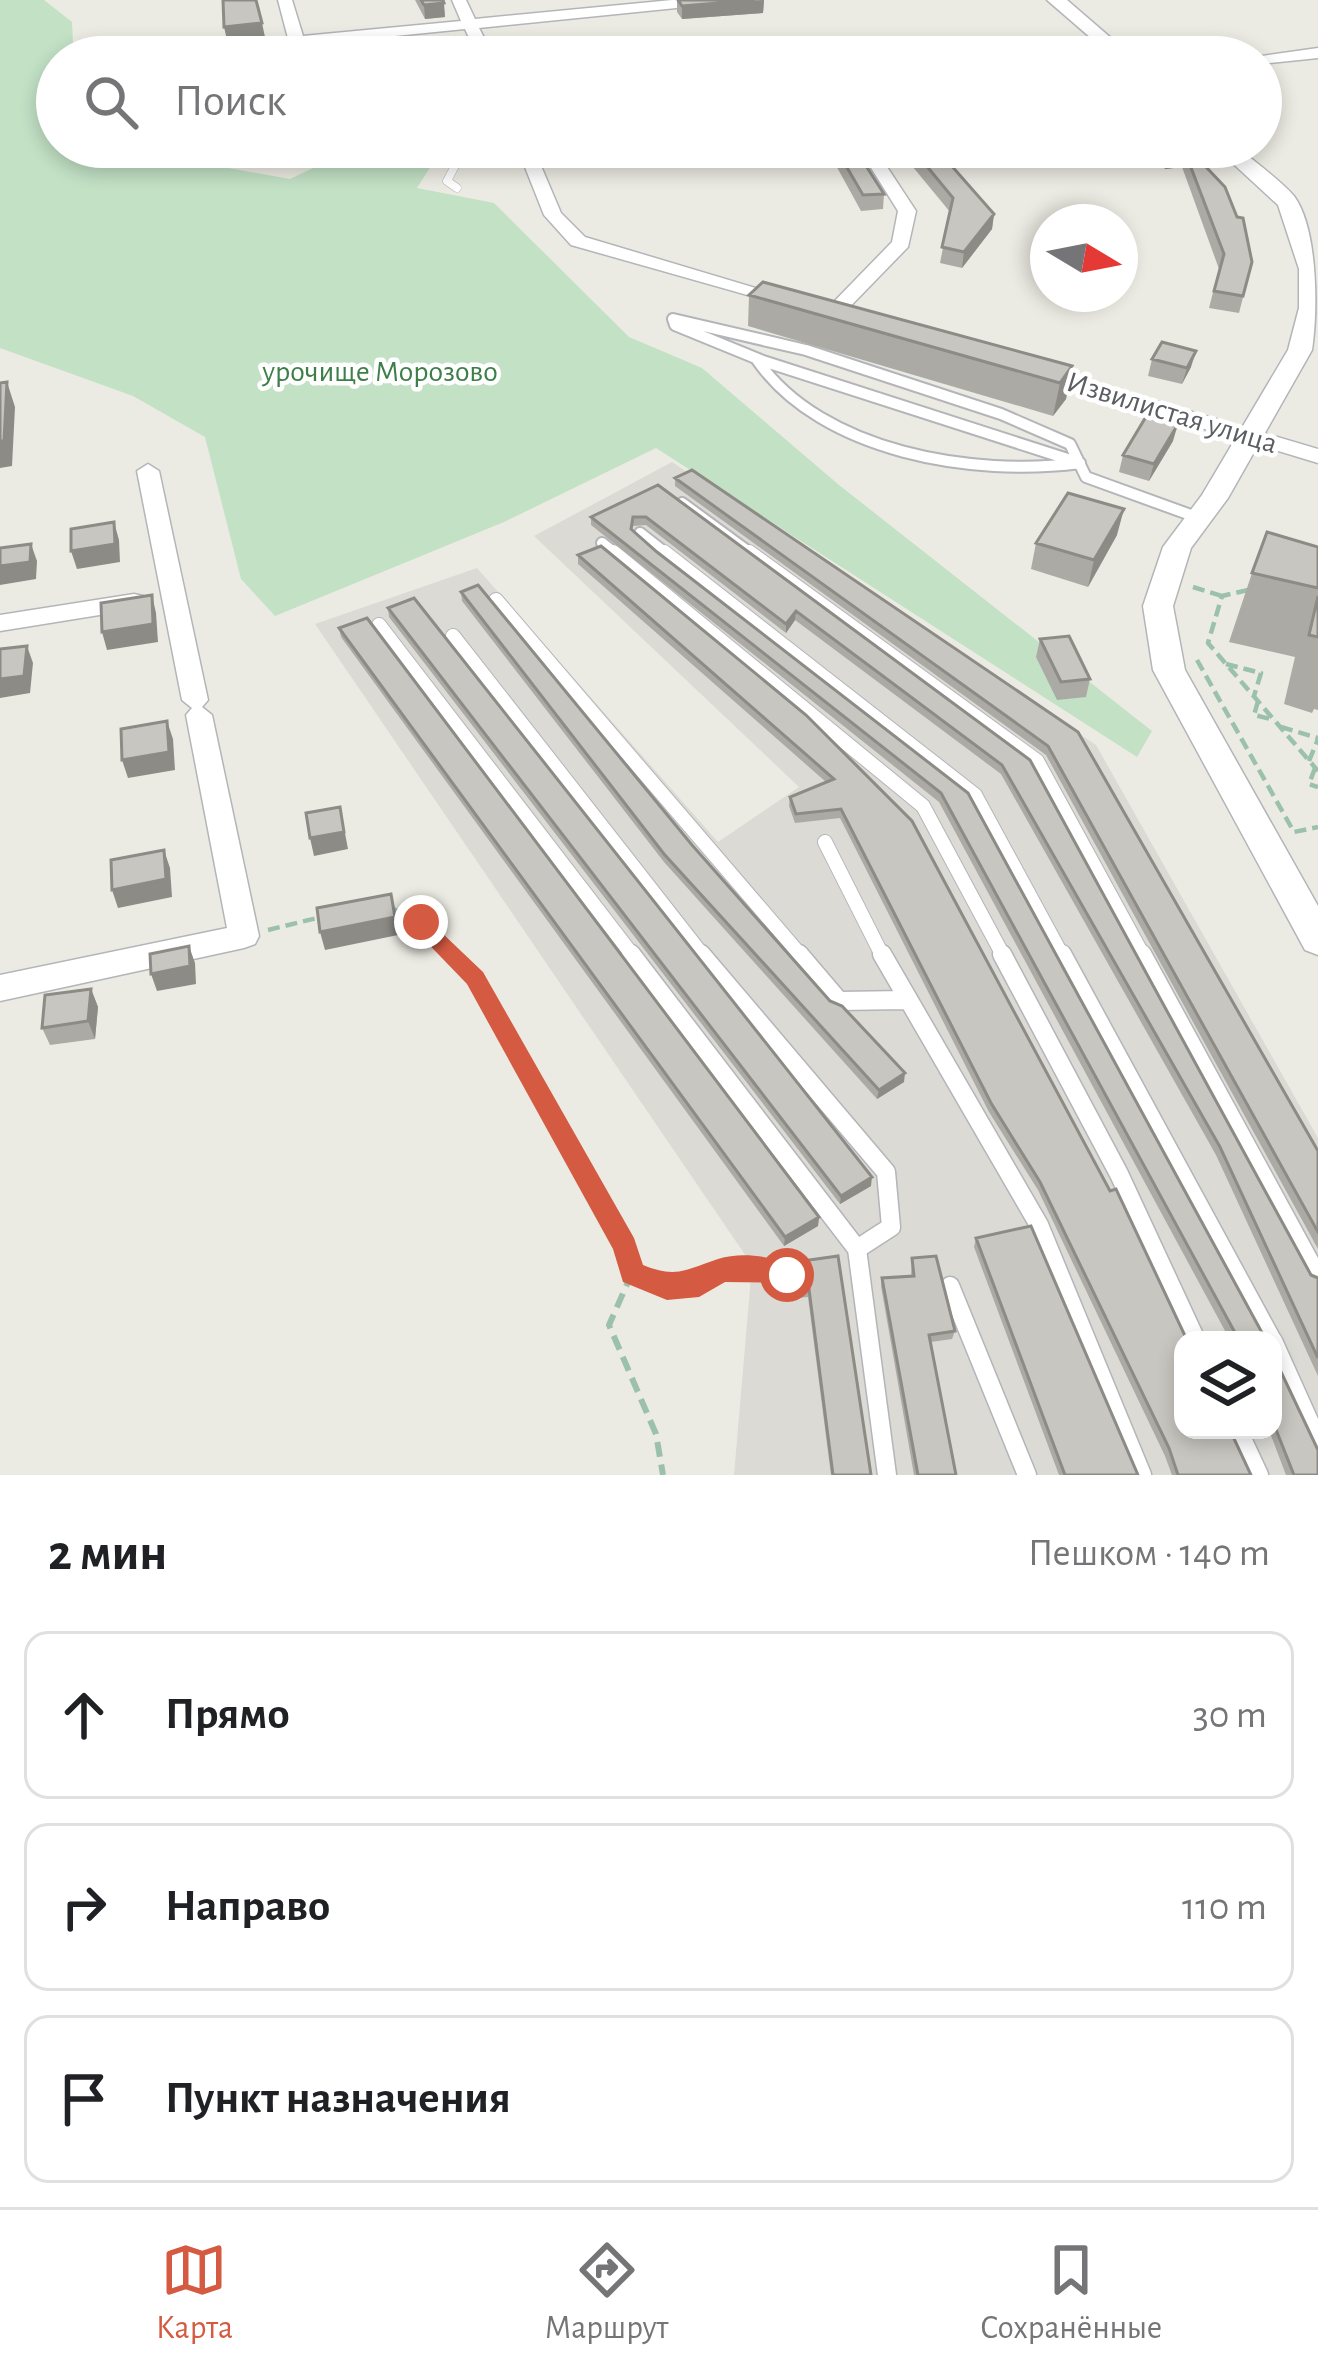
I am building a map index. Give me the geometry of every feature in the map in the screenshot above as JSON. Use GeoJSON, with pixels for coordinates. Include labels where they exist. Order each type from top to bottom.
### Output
{"type":"FeatureCollection","features":[{"type":"Feature","properties":{"kind":"street"},"geometry":{"type":"LineString","coordinates":[[285,0],[296,36]]}},
{"type":"Feature","properties":{"kind":"street"},"geometry":{"type":"LineString","coordinates":[[459,0],[476,36]]}},
{"type":"Feature","properties":{"kind":"street"},"geometry":{"type":"LineString","coordinates":[[389,36],[716,0]]}},
{"type":"Feature","properties":{"kind":"street"},"geometry":{"type":"LineString","coordinates":[[1056,0],[1099,36]]}},
{"type":"Feature","properties":{"kind":"street"},"geometry":{"type":"LineString","coordinates":[[1282,56],[1318,52]]}},
{"type":"Feature","properties":{"kind":"street"},"geometry":{"type":"LineString","coordinates":[[534,168],[553,215],[578,241],[854,320]]}},
{"type":"Feature","properties":{"kind":"street"},"geometry":{"type":"LineString","coordinates":[[832,314],[901,243],[907,211],[879,168]]}},
{"type":"Feature","properties":{"kind":"street"},"geometry":{"type":"LineString","coordinates":[[1250,168],[1288,202],[1310,269],[1311,308],[1300,350],[1177,548],[1158,606],[1169,670],[1318,940]]}},
{"type":"Feature","properties":{"kind":"street","name":"Извилистая улица"},"geometry":{"type":"LineString","coordinates":[[1012,365],[1318,456]]}},
{"type":"Feature","properties":{"kind":"street"},"geometry":{"type":"LineString","coordinates":[[0,988],[244,936],[148,471]]}},
{"type":"Feature","properties":{"kind":"street"},"geometry":{"type":"LineString","coordinates":[[0,623],[174,596]]}},
{"type":"Feature","properties":{"kind":"lane"},"geometry":{"type":"LineString","coordinates":[[454,168],[447,181],[457,188]]}},
{"type":"Feature","properties":{"kind":"lane"},"geometry":{"type":"LineString","coordinates":[[1080,463],[756,358],[675,326],[673,319],[747,335],[1015,416],[1072,446],[1080,463],[1086,477],[1199,518]]}},
{"type":"Feature","properties":{"kind":"lane"},"geometry":{"type":"LineString","coordinates":[[756,358],[789,398],[813,416],[857,433],[972,462],[1048,471],[1080,463]]}},
{"type":"Feature","properties":{"kind":"lane"},"geometry":{"type":"LineString","coordinates":[[668,493],[1036,760],[1318,1276]]}},
{"type":"Feature","properties":{"kind":"lane"},"geometry":{"type":"LineString","coordinates":[[640,533],[975,795],[1268,1331]]}},
{"type":"Feature","properties":{"kind":"lane"},"geometry":{"type":"LineString","coordinates":[[602,543],[923,806],[1119,1174],[1192,1331]]}},
{"type":"Feature","properties":{"kind":"lane"},"geometry":{"type":"LineString","coordinates":[[496,600],[839,1001],[905,1000]]}},
{"type":"Feature","properties":{"kind":"lane"},"geometry":{"type":"LineString","coordinates":[[379,625],[857,1249],[887,1475]]}},
{"type":"Feature","properties":{"kind":"lane"},"geometry":{"type":"LineString","coordinates":[[454,636],[640,882],[886,1172],[891,1227],[857,1249]]}},
{"type":"Feature","properties":{"kind":"lane"},"geometry":{"type":"LineString","coordinates":[[825,842],[905,1000],[1039,1225],[1142,1475]]}},
{"type":"Feature","properties":{"kind":"lane"},"geometry":{"type":"LineString","coordinates":[[950,1286],[1027,1475]]}},
{"type":"Feature","properties":{"kind":"lane"},"geometry":{"type":"LineString","coordinates":[[1282,1361],[1318,1441]]}},
{"type":"Feature","properties":{"kind":"lane"},"geometry":{"type":"LineString","coordinates":[[1242,1439],[1258,1475]]}},
{"type":"Feature","properties":{"kind":"path"},"geometry":{"type":"LineString","coordinates":[[1193,586],[1222,596],[1258,588]]}},
{"type":"Feature","properties":{"kind":"path"},"geometry":{"type":"LineString","coordinates":[[1222,596],[1208,643],[1317,769],[1309,784],[1318,787]]}},
{"type":"Feature","properties":{"kind":"path"},"geometry":{"type":"LineString","coordinates":[[1192,646],[1294,832],[1318,827]]}},
{"type":"Feature","properties":{"kind":"path"},"geometry":{"type":"LineString","coordinates":[[1226,664],[1261,673],[1254,715],[1275,720]]}},
{"type":"Feature","properties":{"kind":"path"},"geometry":{"type":"LineString","coordinates":[[1281,727],[1318,739],[1310,761]]}},
{"type":"Feature","properties":{"kind":"path"},"geometry":{"type":"LineString","coordinates":[[383,904],[421,922],[475,978],[625,1246],[632,1273],[609,1325],[610,1339],[653,1416],[663,1475]]}},
{"type":"Feature","properties":{"kind":"path"},"geometry":{"type":"LineString","coordinates":[[244,936],[341,911]]}},
{"type":"Feature","properties":{"kind":"path"},"geometry":{"type":"LineString","coordinates":[[632,1273],[667,1288],[699,1284],[721,1270],[754,1268],[787,1275],[815,1266]]}},
{"type":"Feature","properties":{"kind":"shaded area"},"geometry":{"type":"Polygon","coordinates":[[[672,462],[1096,745],[1318,1138],[1318,1475],[734,1475],[752,1265],[315,624],[477,568],[718,842],[799,787],[534,536],[672,462]]]}},
{"type":"Feature","properties":{"kind":"green space","name":"урочище Морозово"},"geometry":{"type":"Polygon","coordinates":[[[0,0],[44,0],[72,22],[73,36],[36,36],[36,168],[228,168],[290,179],[313,168],[430,168],[417,188],[494,203],[629,337],[702,368],[839,485],[1152,731],[1137,757],[656,448],[504,522],[275,616],[241,579],[205,437],[133,396],[0,348],[0,0]]]}},
{"type":"Feature","properties":{"kind":"building"},"geometry":{"type":"Polygon","coordinates":[[[223,0],[256,0],[262,23],[224,27],[223,0]]]}},
{"type":"Feature","properties":{"kind":"building"},"geometry":{"type":"Polygon","coordinates":[[[678,0],[755,0],[682,6],[678,0]]]}},
{"type":"Feature","properties":{"kind":"building"},"geometry":{"type":"Polygon","coordinates":[[[847,168],[867,168],[884,194],[863,195],[847,168]]]}},
{"type":"Feature","properties":{"kind":"building"},"geometry":{"type":"Polygon","coordinates":[[[928,168],[953,168],[994,214],[964,252],[942,247],[953,198],[928,168]]]}},
{"type":"Feature","properties":{"kind":"building"},"geometry":{"type":"Polygon","coordinates":[[[1191,168],[1207,168],[1225,187],[1237,217],[1243,218],[1252,262],[1243,296],[1214,291],[1224,254],[1191,168]]]}},
{"type":"Feature","properties":{"kind":"building"},"geometry":{"type":"Polygon","coordinates":[[[763,282],[1072,366],[1060,383],[749,295],[763,282]]]}},
{"type":"Feature","properties":{"kind":"building"},"geometry":{"type":"Polygon","coordinates":[[[1162,342],[1196,351],[1187,368],[1152,359],[1162,342]]]}},
{"type":"Feature","properties":{"kind":"building"},"geometry":{"type":"Polygon","coordinates":[[[7,382],[4,441],[0,441],[0,383],[7,382]]]}},
{"type":"Feature","properties":{"kind":"building"},"geometry":{"type":"Polygon","coordinates":[[[1147,415],[1178,424],[1154,464],[1123,455],[1147,415]]]}},
{"type":"Feature","properties":{"kind":"building"},"geometry":{"type":"Polygon","coordinates":[[[692,470],[1078,732],[1318,1151],[1318,1232],[1048,746],[675,478],[692,470]]]}},
{"type":"Feature","properties":{"kind":"building"},"geometry":{"type":"Polygon","coordinates":[[[658,485],[1030,760],[1311,1275],[1318,1278],[1318,1358],[1220,1147],[1002,765],[796,611],[786,624],[646,517],[633,517],[631,529],[657,552],[968,793],[1261,1331],[1234,1331],[941,793],[591,517],[658,485]]]}},
{"type":"Feature","properties":{"kind":"building"},"geometry":{"type":"Polygon","coordinates":[[[1068,493],[1124,509],[1094,560],[1036,543],[1068,493]]]}},
{"type":"Feature","properties":{"kind":"building"},"geometry":{"type":"Polygon","coordinates":[[[114,522],[115,544],[71,551],[71,529],[114,522]]]}},
{"type":"Feature","properties":{"kind":"building"},"geometry":{"type":"Polygon","coordinates":[[[1267,532],[1318,547],[1318,588],[1252,573],[1267,532]]]}},
{"type":"Feature","properties":{"kind":"building"},"geometry":{"type":"Polygon","coordinates":[[[31,544],[30,562],[0,566],[0,548],[31,544]]]}},
{"type":"Feature","properties":{"kind":"building"},"geometry":{"type":"Polygon","coordinates":[[[601,546],[806,715],[912,821],[1110,1191],[1116,1189],[1183,1331],[1174,1331],[1174,1439],[1234,1439],[1251,1475],[1178,1475],[1040,1182],[991,1103],[841,809],[796,814],[790,797],[834,779],[578,555],[601,546]]]}},
{"type":"Feature","properties":{"kind":"building"},"geometry":{"type":"Polygon","coordinates":[[[478,585],[692,845],[830,1001],[842,1006],[905,1073],[879,1090],[664,854],[461,592],[478,585]]]}},
{"type":"Feature","properties":{"kind":"building"},"geometry":{"type":"Polygon","coordinates":[[[152,595],[153,624],[102,632],[101,603],[152,595]]]}},
{"type":"Feature","properties":{"kind":"building"},"geometry":{"type":"Polygon","coordinates":[[[1318,596],[1318,637],[1309,635],[1318,596]]]}},
{"type":"Feature","properties":{"kind":"building"},"geometry":{"type":"Polygon","coordinates":[[[414,598],[872,1177],[841,1196],[388,608],[414,598]]]}},
{"type":"Feature","properties":{"kind":"building"},"geometry":{"type":"Polygon","coordinates":[[[367,618],[819,1217],[785,1237],[339,628],[367,618]]]}},
{"type":"Feature","properties":{"kind":"building"},"geometry":{"type":"Polygon","coordinates":[[[1069,636],[1090,679],[1061,682],[1040,639],[1069,636]]]}},
{"type":"Feature","properties":{"kind":"building"},"geometry":{"type":"Polygon","coordinates":[[[27,646],[24,676],[0,679],[0,649],[27,646]]]}},
{"type":"Feature","properties":{"kind":"building"},"geometry":{"type":"Polygon","coordinates":[[[167,721],[169,752],[122,760],[121,729],[167,721]]]}},
{"type":"Feature","properties":{"kind":"building"},"geometry":{"type":"Polygon","coordinates":[[[340,807],[344,832],[310,838],[306,813],[340,807]]]}},
{"type":"Feature","properties":{"kind":"building"},"geometry":{"type":"Polygon","coordinates":[[[164,850],[166,879],[112,890],[111,860],[164,850]]]}},
{"type":"Feature","properties":{"kind":"building"},"geometry":{"type":"Polygon","coordinates":[[[391,894],[395,917],[320,932],[317,908],[391,894]]]}},
{"type":"Feature","properties":{"kind":"building"},"geometry":{"type":"Polygon","coordinates":[[[189,946],[190,966],[151,974],[150,954],[189,946]]]}},
{"type":"Feature","properties":{"kind":"building"},"geometry":{"type":"Polygon","coordinates":[[[91,989],[88,1021],[42,1028],[45,995],[91,989]]]}},
{"type":"Feature","properties":{"kind":"building"},"geometry":{"type":"Polygon","coordinates":[[[1031,1226],[1138,1475],[1065,1475],[976,1238],[1031,1226]]]}},
{"type":"Feature","properties":{"kind":"building"},"geometry":{"type":"Polygon","coordinates":[[[838,1256],[871,1475],[833,1475],[809,1289],[797,1290],[795,1262],[838,1256]]]}},
{"type":"Feature","properties":{"kind":"building"},"geometry":{"type":"Polygon","coordinates":[[[936,1256],[955,1331],[929,1335],[956,1475],[918,1475],[882,1278],[914,1276],[912,1258],[936,1256]]]}},
{"type":"Feature","properties":{"kind":"building"},"geometry":{"type":"Polygon","coordinates":[[[1282,1374],[1318,1450],[1318,1475],[1294,1475],[1280,1439],[1282,1374]]]}},
{"type":"Feature","properties":{"kind":"route"},"geometry":{"type":"LineString","coordinates":[[421,922],[475,978],[625,1246],[632,1273],[667,1288],[699,1284],[721,1270],[754,1268],[787,1275]]}}]}
